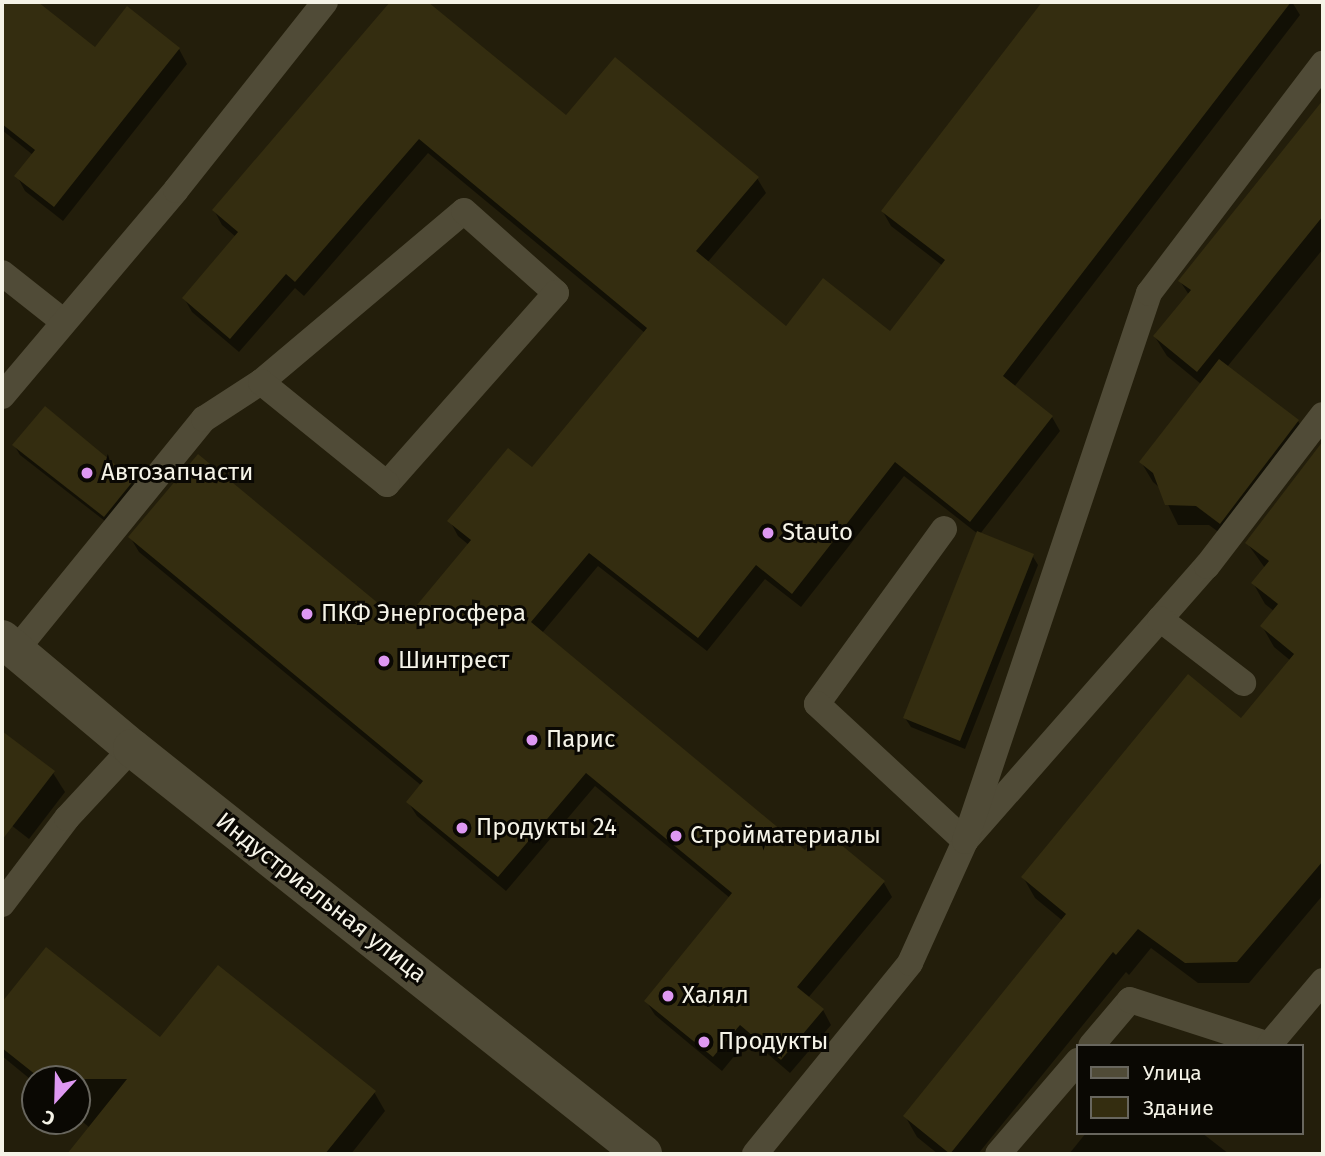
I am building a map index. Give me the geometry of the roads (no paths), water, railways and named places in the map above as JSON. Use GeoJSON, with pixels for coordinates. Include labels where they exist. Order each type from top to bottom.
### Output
{"type":"FeatureCollection","features":[{"type":"Feature","properties":{"kind":"main road","name":"Индустриальная улица"},"geometry":{"type":"LineString","coordinates":[[9,644],[132,748],[643,1154]]}},
{"type":"Feature","properties":{"kind":"lane"},"geometry":{"type":"LineString","coordinates":[[2,396],[176,190],[326,2]]}},
{"type":"Feature","properties":{"kind":"lane"},"geometry":{"type":"LineString","coordinates":[[755,1154],[910,963],[965,841],[1149,293],[1323,64]]}},
{"type":"Feature","properties":{"kind":"lane"},"geometry":{"type":"LineString","coordinates":[[9,644],[204,419],[261,382],[464,211],[556,293],[387,484],[261,382]]}},
{"type":"Feature","properties":{"kind":"lane"},"geometry":{"type":"LineString","coordinates":[[2,273],[64,322]]}},
{"type":"Feature","properties":{"kind":"lane"},"geometry":{"type":"LineString","coordinates":[[965,841],[1207,566],[1323,415]]}},
{"type":"Feature","properties":{"kind":"lane"},"geometry":{"type":"LineString","coordinates":[[944,528],[817,704],[965,841]]}},
{"type":"Feature","properties":{"kind":"lane"},"geometry":{"type":"LineString","coordinates":[[1160,619],[1243,683]]}},
{"type":"Feature","properties":{"kind":"lane"},"geometry":{"type":"LineString","coordinates":[[2,904],[67,818],[132,748]]}},
{"type":"Feature","properties":{"kind":"lane"},"geometry":{"type":"LineString","coordinates":[[1270,1044],[1323,981]]}},
{"type":"Feature","properties":{"kind":"lane"},"geometry":{"type":"LineString","coordinates":[[1093,1044],[1130,1000],[1266,1044]]}},
{"type":"Feature","properties":{"kind":"lane"},"geometry":{"type":"LineString","coordinates":[[998,1154],[1076,1063]]}},
{"type":"Feature","properties":{"kind":"place","name":"Автозапчасти"},"geometry":{"type":"Point","coordinates":[87,473]}},
{"type":"Feature","properties":{"kind":"place","name":"Stauto"},"geometry":{"type":"Point","coordinates":[768,533]}},
{"type":"Feature","properties":{"kind":"place","name":"ПКФ Энергосфера"},"geometry":{"type":"Point","coordinates":[307,614]}},
{"type":"Feature","properties":{"kind":"place","name":"Шинтрест"},"geometry":{"type":"Point","coordinates":[384,661]}},
{"type":"Feature","properties":{"kind":"place","name":"Парис"},"geometry":{"type":"Point","coordinates":[532,740]}},
{"type":"Feature","properties":{"kind":"place","name":"Продукты 24"},"geometry":{"type":"Point","coordinates":[462,828]}},
{"type":"Feature","properties":{"kind":"place","name":"Стройматериалы"},"geometry":{"type":"Point","coordinates":[676,836]}},
{"type":"Feature","properties":{"kind":"place","name":"Халял"},"geometry":{"type":"Point","coordinates":[668,996]}},
{"type":"Feature","properties":{"kind":"place","name":"Продукты"},"geometry":{"type":"Point","coordinates":[704,1042]}}]}
